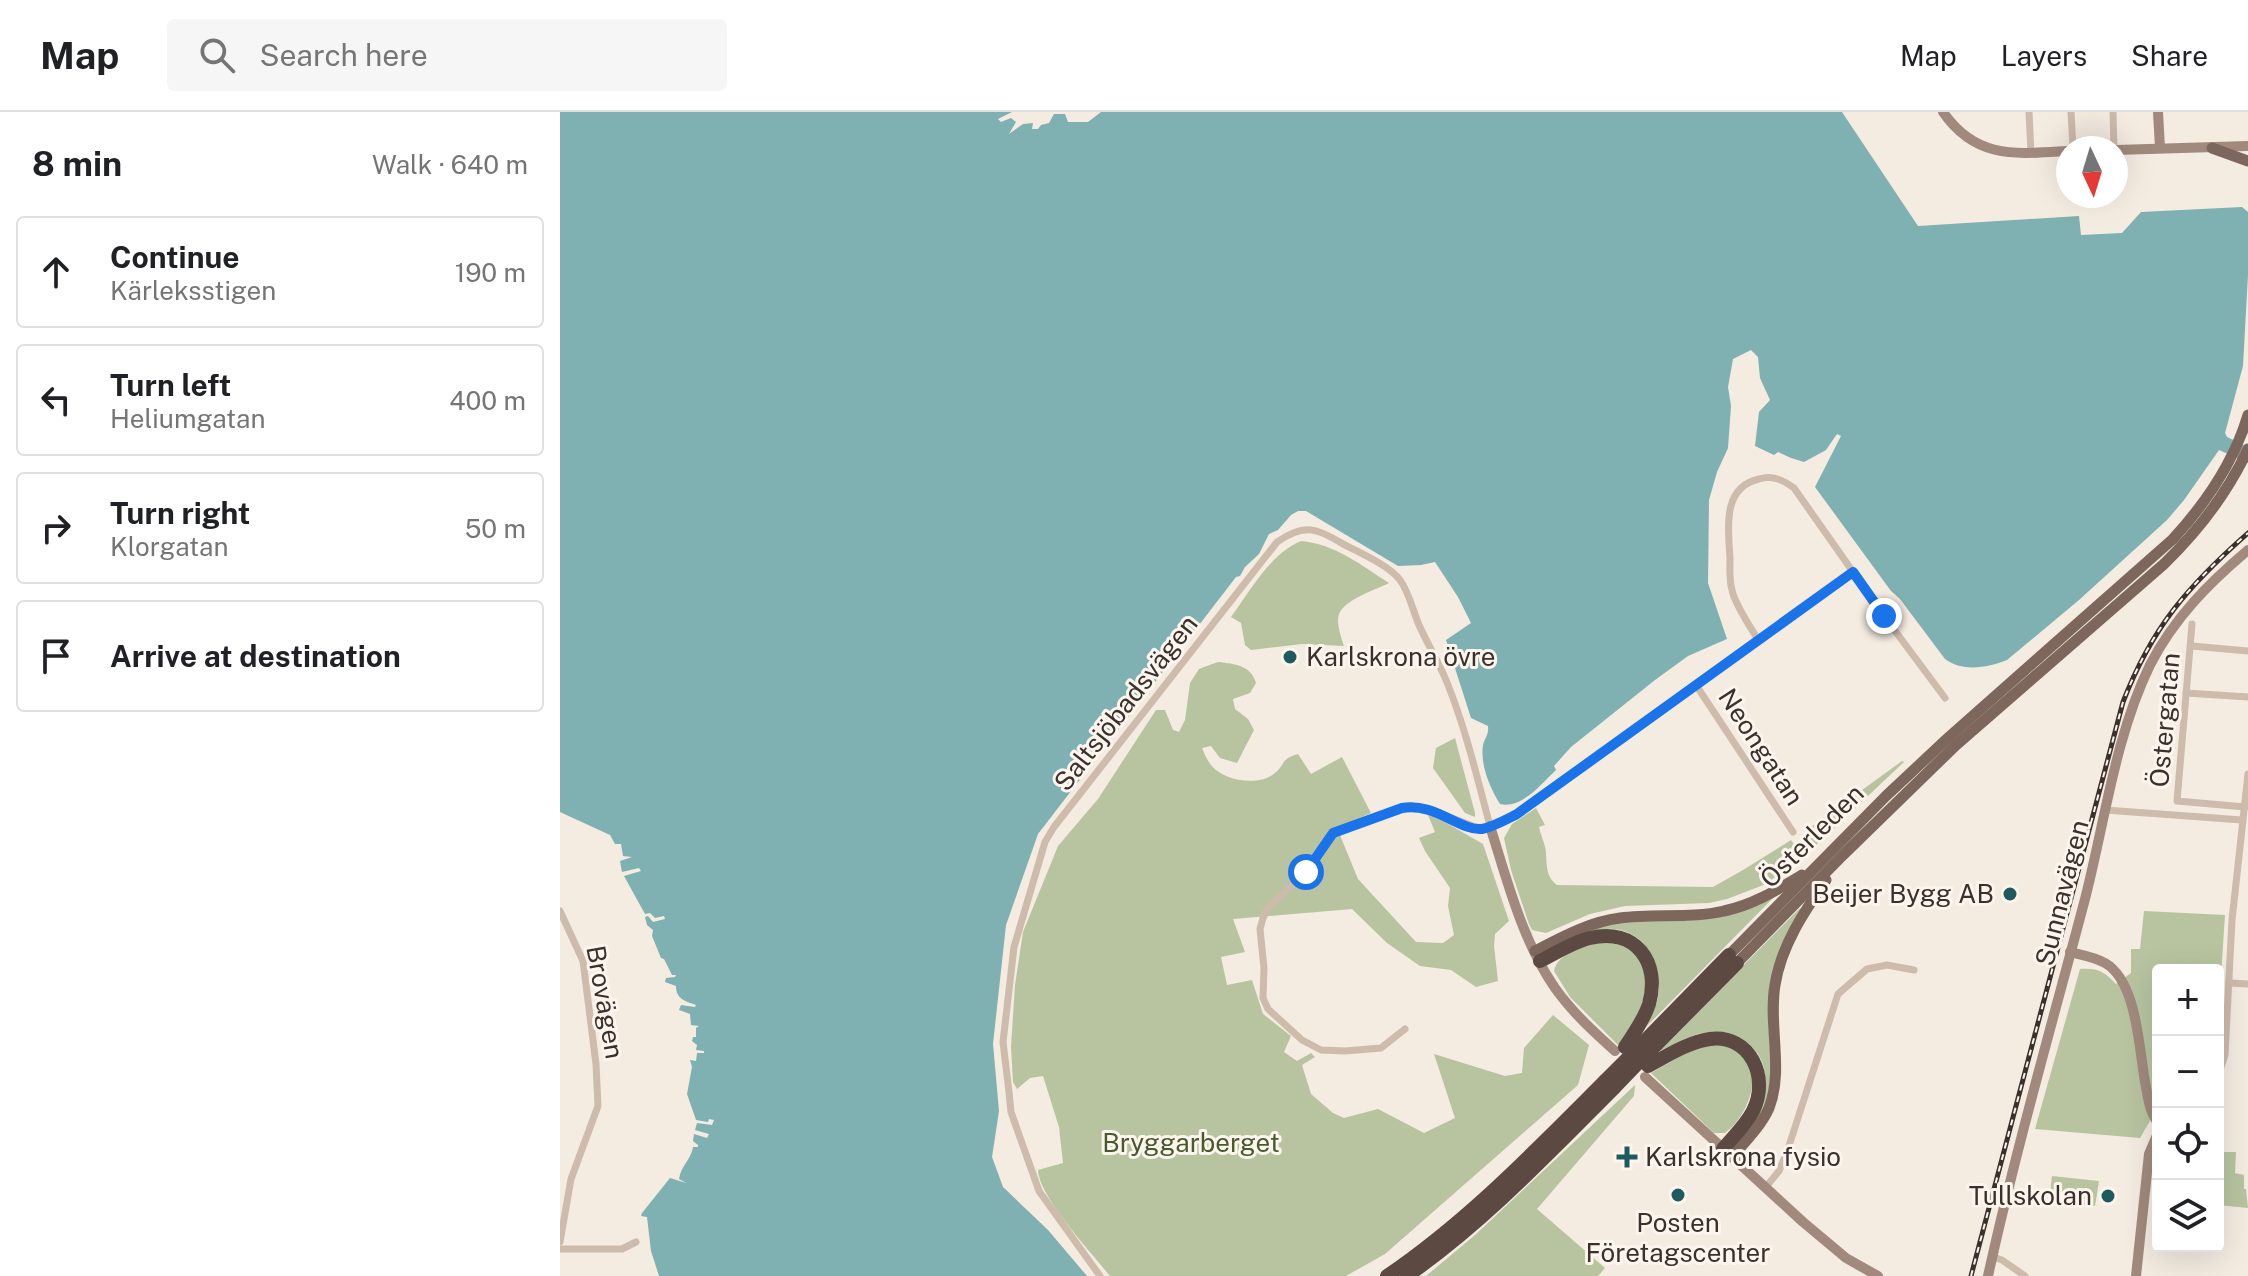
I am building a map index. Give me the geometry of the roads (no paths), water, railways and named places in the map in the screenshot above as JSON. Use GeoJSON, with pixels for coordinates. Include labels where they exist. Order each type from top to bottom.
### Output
{"type":"FeatureCollection","features":[{"type":"Feature","properties":{"kind":"highway"},"geometry":{"type":"LineString","coordinates":[[1538,956],[1602,936],[1622,938],[1639,948],[1649,964],[1652,993],[1634,1059]]}},
{"type":"Feature","properties":{"kind":"highway","name":"Österleden"},"geometry":{"type":"LineString","coordinates":[[1407,1276],[1474,1224],[1522,1180],[1610,1082],[1733,959]]}},
{"type":"Feature","properties":{"kind":"highway"},"geometry":{"type":"LineString","coordinates":[[1387,1276],[1467,1215],[1594,1092],[1610,1082],[1634,1059],[1708,1039],[1725,1039],[1749,1052],[1759,1072],[1758,1095],[1755,1108],[1727,1153]]}},
{"type":"Feature","properties":{"kind":"main road"},"geometry":{"type":"LineString","coordinates":[[2212,148],[2248,161]]}},
{"type":"Feature","properties":{"kind":"main road","name":"Österleden"},"geometry":{"type":"LineString","coordinates":[[1733,959],[1956,745],[2164,564],[2203,523],[2221,499],[2248,415]]}},
{"type":"Feature","properties":{"kind":"main road","name":"Österleden"},"geometry":{"type":"LineString","coordinates":[[1733,959],[1813,869],[1886,796],[2173,539],[2248,449]]}},
{"type":"Feature","properties":{"kind":"main road"},"geometry":{"type":"LineString","coordinates":[[1727,1153],[1764,1116],[1772,1095],[1775,1068],[1773,1002],[1782,959],[1810,904],[1843,855]]}},
{"type":"Feature","properties":{"kind":"main road"},"geometry":{"type":"LineString","coordinates":[[1538,956],[1576,930],[1600,921],[1635,916],[1695,916],[1739,907],[1813,869]]}},
{"type":"Feature","properties":{"kind":"street"},"geometry":{"type":"LineString","coordinates":[[1943,112],[1964,136],[1985,148],[2010,154],[2056,152]]}},
{"type":"Feature","properties":{"kind":"street"},"geometry":{"type":"LineString","coordinates":[[2029,112],[2031,153]]}},
{"type":"Feature","properties":{"kind":"street"},"geometry":{"type":"LineString","coordinates":[[2071,112],[2072,136]]}},
{"type":"Feature","properties":{"kind":"street"},"geometry":{"type":"LineString","coordinates":[[2113,112],[2114,136]]}},
{"type":"Feature","properties":{"kind":"street"},"geometry":{"type":"LineString","coordinates":[[2158,112],[2160,148]]}},
{"type":"Feature","properties":{"kind":"street"},"geometry":{"type":"LineString","coordinates":[[2128,149],[2248,146]]}},
{"type":"Feature","properties":{"kind":"street"},"geometry":{"type":"LineString","coordinates":[[1758,640],[1732,592],[1729,511],[1745,483],[1762,478],[1781,479],[1794,488],[1945,698]]}},
{"type":"Feature","properties":{"kind":"street","name":"Saltsjöbadsvägen"},"geometry":{"type":"LineString","coordinates":[[1100,1276],[1039,1191],[1011,1112],[1003,1042],[1014,947],[1045,842],[1054,827],[1277,542],[1290,533],[1313,529],[1386,568],[1400,579],[1446,680],[1490,826]]}},
{"type":"Feature","properties":{"kind":"street","name":"Sunnavägen"},"geometry":{"type":"LineString","coordinates":[[1988,1276],[2124,734],[2136,699],[2168,633],[2200,593],[2246,552]]}},
{"type":"Feature","properties":{"kind":"street"},"geometry":{"type":"LineString","coordinates":[[1405,1029],[1381,1048],[1321,1050],[1302,1040],[1268,1009],[1263,998],[1260,929],[1263,918],[1267,909],[1306,872],[1333,833],[1410,806],[1434,811],[1481,829],[1517,814],[1853,572]]}},
{"type":"Feature","properties":{"kind":"street","name":"Östergatan"},"geometry":{"type":"LineString","coordinates":[[2192,624],[2177,801],[2245,807]]}},
{"type":"Feature","properties":{"kind":"street"},"geometry":{"type":"LineString","coordinates":[[2192,646],[2248,651]]}},
{"type":"Feature","properties":{"kind":"street","name":"Neongatan"},"geometry":{"type":"LineString","coordinates":[[1696,685],[1793,832]]}},
{"type":"Feature","properties":{"kind":"street"},"geometry":{"type":"LineString","coordinates":[[2186,693],[2248,697]]}},
{"type":"Feature","properties":{"kind":"street"},"geometry":{"type":"LineString","coordinates":[[2224,1058],[2232,920],[2244,847],[2242,820],[2248,774]]}},
{"type":"Feature","properties":{"kind":"street"},"geometry":{"type":"LineString","coordinates":[[2105,810],[2242,820]]}},
{"type":"Feature","properties":{"kind":"street"},"geometry":{"type":"LineString","coordinates":[[1490,826],[1520,917],[1538,956],[1554,986],[1580,1018],[1634,1059],[1727,1153],[1827,1242],[1865,1273],[1878,1276]]}},
{"type":"Feature","properties":{"kind":"street","name":"Brovägen"},"geometry":{"type":"LineString","coordinates":[[560,911],[583,961],[598,1106],[571,1179],[560,1242]]}},
{"type":"Feature","properties":{"kind":"street"},"geometry":{"type":"LineString","coordinates":[[2070,952],[2106,963],[2125,984],[2152,1112]]}},
{"type":"Feature","properties":{"kind":"street"},"geometry":{"type":"LineString","coordinates":[[1765,1188],[1779,1171],[1787,1152],[1838,994],[1867,969],[1887,965],[1914,970]]}},
{"type":"Feature","properties":{"kind":"street"},"geometry":{"type":"LineString","coordinates":[[2230,983],[2248,984]]}},
{"type":"Feature","properties":{"kind":"street"},"geometry":{"type":"LineString","coordinates":[[2136,1276],[2152,1147]]}},
{"type":"Feature","properties":{"kind":"street"},"geometry":{"type":"LineString","coordinates":[[560,1249],[622,1249],[636,1242]]}},
{"type":"Feature","properties":{"kind":"street"},"geometry":{"type":"LineString","coordinates":[[1993,1257],[2025,1276]]}},
{"type":"Feature","properties":{"kind":"water"},"geometry":{"type":"Polygon","coordinates":[[[560,112],[1012,112],[998,119],[1001,122],[1011,118],[1016,122],[1009,134],[1023,124],[1033,123],[1032,129],[1038,129],[1049,123],[1054,114],[1065,114],[1068,122],[1088,122],[1101,112],[1842,112],[1918,226],[2079,216],[2081,235],[2122,233],[2141,212],[2242,207],[2248,212],[2243,366],[2225,433],[2248,447],[2248,463],[2219,450],[2167,520],[2007,660],[1983,667],[1959,666],[1945,659],[1815,487],[1841,436],[1837,434],[1826,450],[1804,462],[1778,452],[1774,455],[1755,446],[1759,412],[1770,400],[1760,378],[1758,357],[1751,350],[1733,359],[1728,387],[1731,406],[1728,448],[1709,500],[1708,583],[1727,639],[1688,656],[1655,680],[1571,747],[1554,766],[1556,770],[1531,794],[1508,805],[1500,804],[1489,784],[1482,753],[1488,726],[1471,718],[1446,640],[1471,623],[1435,562],[1398,566],[1306,511],[1298,511],[1278,530],[1269,534],[1259,554],[1236,577],[1038,834],[1006,925],[993,1044],[999,1111],[992,1157],[1003,1187],[1048,1230],[1087,1276],[659,1276],[651,1251],[647,1217],[641,1216],[642,1213],[670,1178],[686,1183],[679,1179],[693,1147],[698,1147],[693,1141],[694,1134],[707,1138],[709,1134],[695,1130],[697,1123],[712,1125],[714,1120],[696,1120],[687,1094],[692,1067],[690,1060],[696,1061],[697,1053],[704,1051],[696,1050],[697,1045],[692,1041],[699,1026],[691,1025],[690,1014],[679,1010],[681,1005],[696,1005],[682,999],[676,986],[665,982],[666,978],[676,975],[672,975],[661,958],[652,936],[653,930],[647,925],[645,917],[648,916],[653,922],[665,919],[664,916],[655,918],[650,913],[645,914],[624,876],[641,871],[639,868],[622,872],[620,861],[632,857],[623,856],[621,844],[615,844],[610,835],[560,812],[560,112]]]}},
{"type":"Feature","properties":{"kind":"railway"},"geometry":{"type":"LineString","coordinates":[[1971,1276],[2123,702],[2146,651],[2174,609],[2207,571],[2248,533]]}},
{"type":"Feature","properties":{"kind":"place","name":"Karlskrona övre"},"geometry":{"type":"Point","coordinates":[1290,657]}},
{"type":"Feature","properties":{"kind":"place","name":"Beijer Bygg AB"},"geometry":{"type":"Point","coordinates":[2010,894]}},
{"type":"Feature","properties":{"kind":"place","name":"Karlskrona fysio"},"geometry":{"type":"Point","coordinates":[1627,1157]}},
{"type":"Feature","properties":{"kind":"place","name":"Posten Företagscenter"},"geometry":{"type":"Point","coordinates":[1678,1195]}},
{"type":"Feature","properties":{"kind":"place","name":"Tullskolan"},"geometry":{"type":"Point","coordinates":[2108,1196]}},
{"type":"Feature","properties":{"kind":"park label","name":"Bryggarberget"},"geometry":{"type":"Point","coordinates":[1191,1143]}}]}
